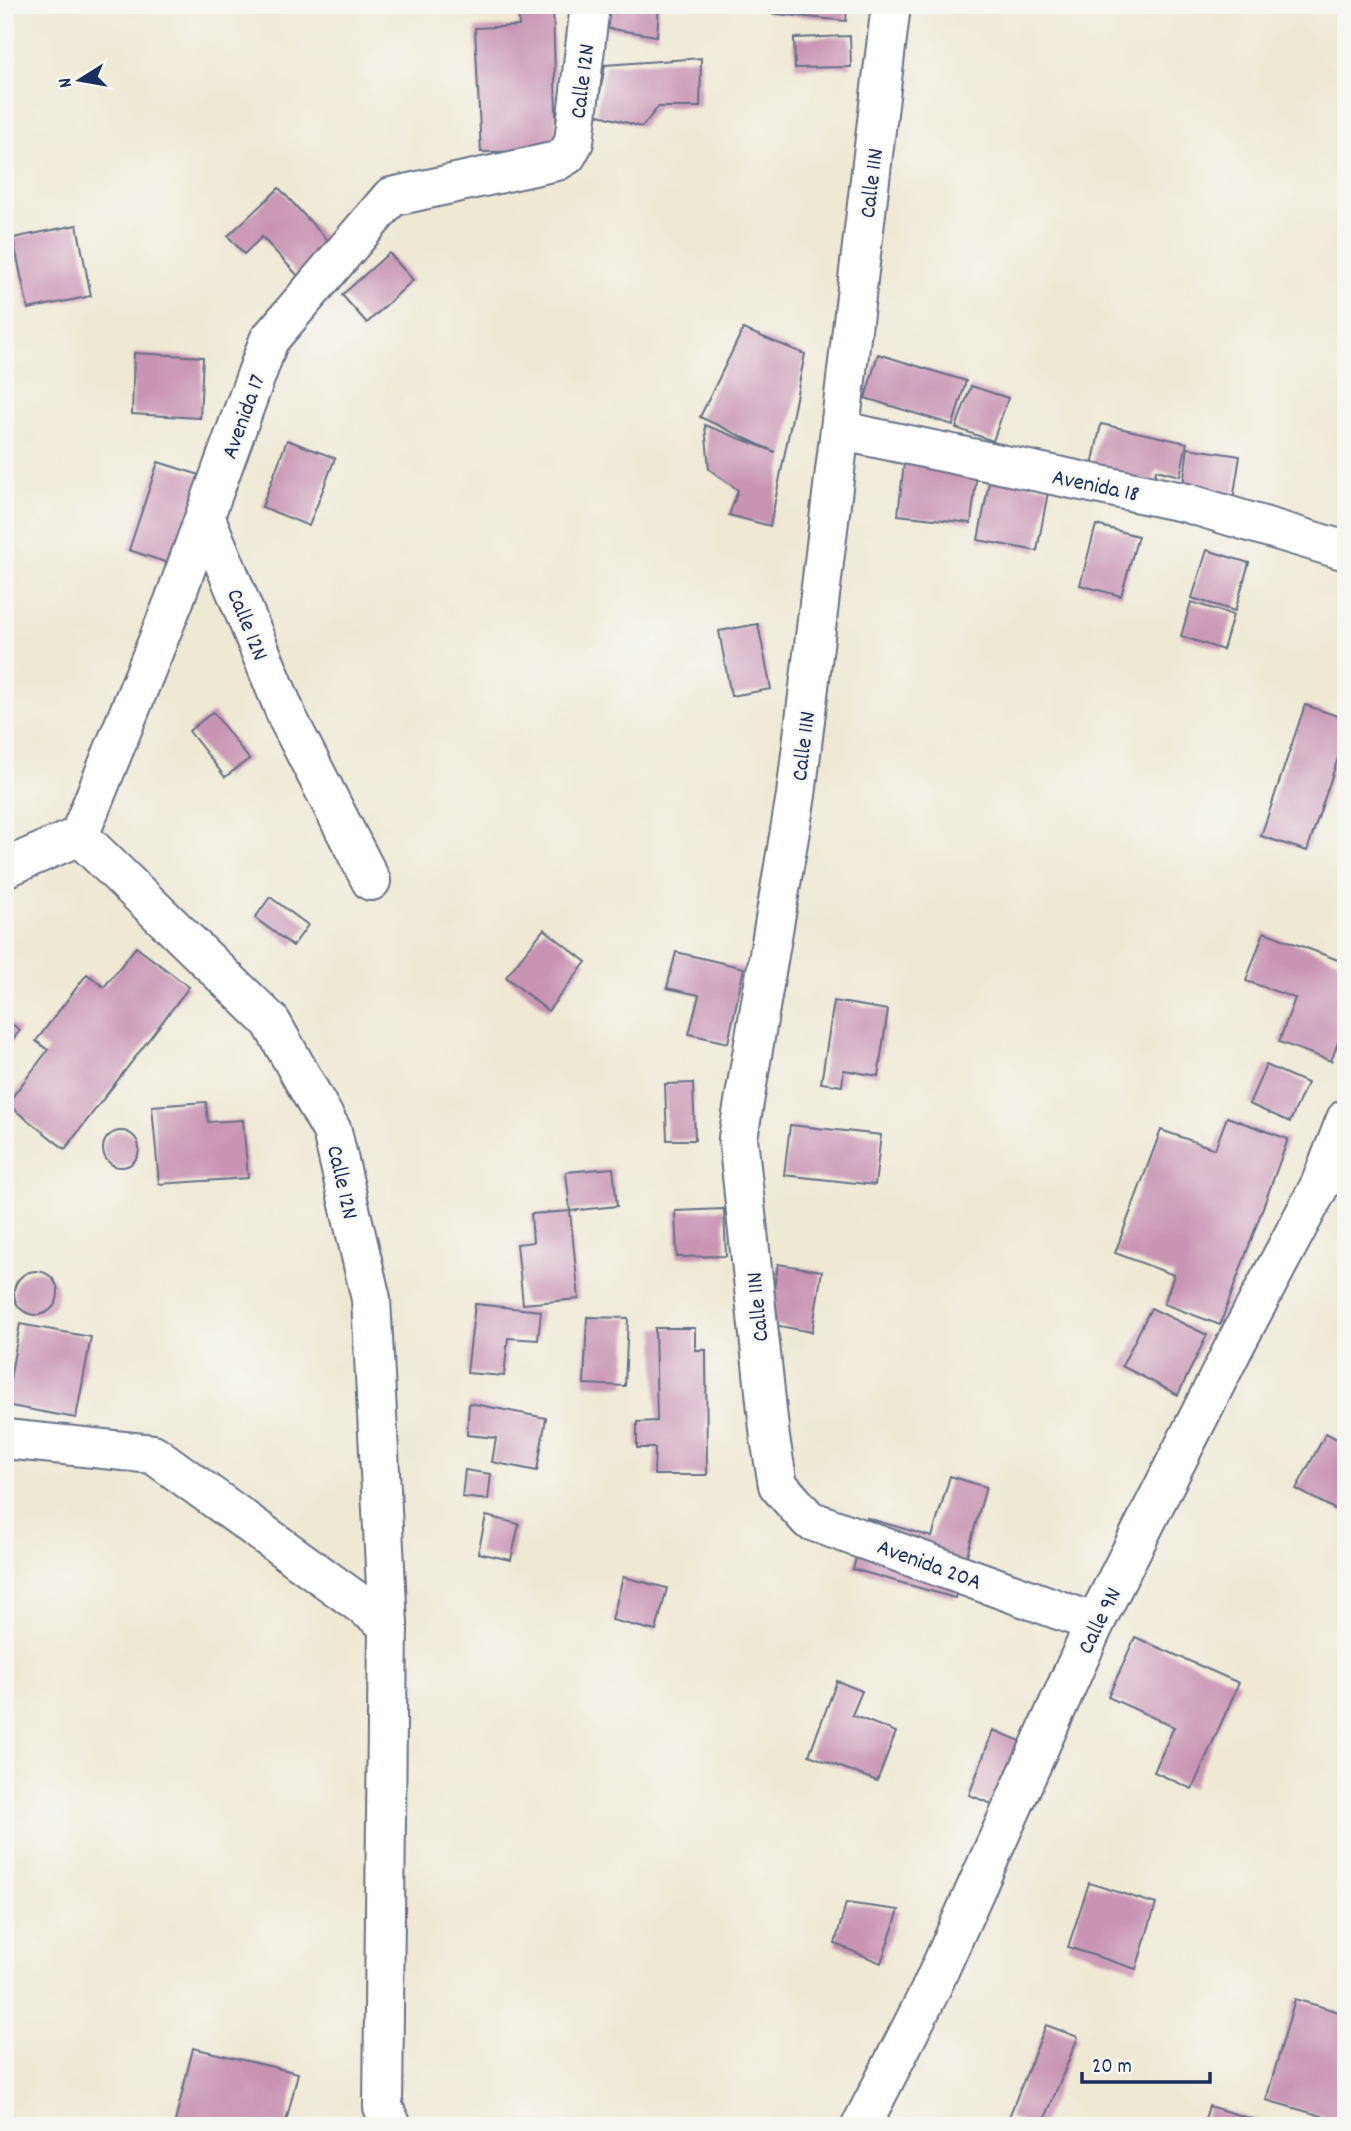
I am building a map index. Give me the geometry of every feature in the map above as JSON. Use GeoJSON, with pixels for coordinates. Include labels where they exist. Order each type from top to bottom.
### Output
{"type":"FeatureCollection","features":[{"type":"Feature","properties":{"kind":"street","name":"Calle 12N"},"geometry":{"type":"LineString","coordinates":[[567,155],[574,142],[590,5]]}},
{"type":"Feature","properties":{"kind":"street","name":"Calle 11N"},"geometry":{"type":"LineString","coordinates":[[778,1485],[769,1438],[738,1138],[796,795],[842,431],[891,5]]}},
{"type":"Feature","properties":{"kind":"street","name":"Avenida 17"},"geometry":{"type":"LineString","coordinates":[[79,836],[174,601],[269,340],[391,197],[557,161],[567,155]]}},
{"type":"Feature","properties":{"kind":"street","name":"Avenida 18"},"geometry":{"type":"LineString","coordinates":[[842,431],[1187,503],[1346,551]]}},
{"type":"Feature","properties":{"kind":"street","name":"Calle 12N"},"geometry":{"type":"LineString","coordinates":[[205,516],[288,719],[371,881]]}},
{"type":"Feature","properties":{"kind":"street","name":"Calle 12N"},"geometry":{"type":"LineString","coordinates":[[79,836],[271,1022],[332,1131],[371,1300],[388,1624],[383,2107],[392,2126]]}},
{"type":"Feature","properties":{"kind":"street"},"geometry":{"type":"LineString","coordinates":[[5,868],[79,836]]}},
{"type":"Feature","properties":{"kind":"street","name":"Calle 9N"},"geometry":{"type":"LineString","coordinates":[[861,2126],[929,1993],[1095,1623],[1235,1345],[1333,1188],[1346,1119]]}},
{"type":"Feature","properties":{"kind":"street"},"geometry":{"type":"LineString","coordinates":[[5,1438],[153,1454],[388,1624]]}},
{"type":"Feature","properties":{"kind":"street","name":"Avenida 20A"},"geometry":{"type":"LineString","coordinates":[[778,1485],[809,1520],[1095,1623]]}},
{"type":"Feature","properties":{"kind":"building"},"geometry":{"type":"Polygon","coordinates":[[[518,5],[553,5],[557,151],[481,152],[475,28],[519,26],[518,5]]]}},
{"type":"Feature","properties":{"kind":"building"},"geometry":{"type":"Polygon","coordinates":[[[608,5],[659,5],[657,36],[605,28],[608,5]]]}},
{"type":"Feature","properties":{"kind":"building"},"geometry":{"type":"Polygon","coordinates":[[[768,5],[847,5],[846,21],[768,13],[768,5]]]}},
{"type":"Feature","properties":{"kind":"building"},"geometry":{"type":"Polygon","coordinates":[[[850,36],[851,67],[795,68],[794,38],[850,36]]]}},
{"type":"Feature","properties":{"kind":"building"},"geometry":{"type":"Polygon","coordinates":[[[701,58],[700,107],[658,107],[642,127],[596,114],[605,65],[701,58]]]}},
{"type":"Feature","properties":{"kind":"building"},"geometry":{"type":"Polygon","coordinates":[[[279,188],[332,245],[299,277],[262,237],[244,254],[228,236],[279,188]]]}},
{"type":"Feature","properties":{"kind":"building"},"geometry":{"type":"Polygon","coordinates":[[[77,225],[91,296],[28,309],[13,238],[77,225]]]}},
{"type":"Feature","properties":{"kind":"building"},"geometry":{"type":"Polygon","coordinates":[[[389,253],[413,280],[367,323],[342,295],[389,253]]]}},
{"type":"Feature","properties":{"kind":"building"},"geometry":{"type":"Polygon","coordinates":[[[743,329],[805,354],[770,526],[729,515],[738,490],[709,469],[705,425],[775,452],[700,417],[743,329]]]}},
{"type":"Feature","properties":{"kind":"building"},"geometry":{"type":"Polygon","coordinates":[[[134,353],[203,357],[200,418],[132,414],[134,353]]]}},
{"type":"Feature","properties":{"kind":"building"},"geometry":{"type":"Polygon","coordinates":[[[878,354],[966,381],[953,425],[865,398],[878,354]]]}},
{"type":"Feature","properties":{"kind":"building"},"geometry":{"type":"Polygon","coordinates":[[[971,386],[1008,398],[993,441],[956,428],[971,386]]]}},
{"type":"Feature","properties":{"kind":"building"},"geometry":{"type":"Polygon","coordinates":[[[1101,424],[1187,443],[1180,476],[1156,470],[1152,489],[1090,475],[1101,424]]]}},
{"type":"Feature","properties":{"kind":"building"},"geometry":{"type":"Polygon","coordinates":[[[287,440],[335,458],[309,526],[262,507],[287,440]]]}},
{"type":"Feature","properties":{"kind":"building"},"geometry":{"type":"Polygon","coordinates":[[[1188,448],[1240,456],[1233,500],[1182,493],[1188,448]]]}},
{"type":"Feature","properties":{"kind":"building"},"geometry":{"type":"Polygon","coordinates":[[[158,462],[206,477],[177,566],[129,550],[158,462]]]}},
{"type":"Feature","properties":{"kind":"building"},"geometry":{"type":"Polygon","coordinates":[[[904,463],[977,472],[971,523],[898,515],[904,463]]]}},
{"type":"Feature","properties":{"kind":"building"},"geometry":{"type":"Polygon","coordinates":[[[990,477],[1049,487],[1037,551],[978,540],[990,477]]]}},
{"type":"Feature","properties":{"kind":"building"},"geometry":{"type":"Polygon","coordinates":[[[1096,525],[1138,536],[1121,596],[1080,585],[1096,525]]]}},
{"type":"Feature","properties":{"kind":"building"},"geometry":{"type":"Polygon","coordinates":[[[1207,550],[1249,563],[1235,611],[1192,598],[1207,550]]]}},
{"type":"Feature","properties":{"kind":"building"},"geometry":{"type":"Polygon","coordinates":[[[1191,602],[1233,615],[1223,650],[1181,636],[1191,602]]]}},
{"type":"Feature","properties":{"kind":"building"},"geometry":{"type":"Polygon","coordinates":[[[758,624],[771,689],[731,696],[719,631],[758,624]]]}},
{"type":"Feature","properties":{"kind":"building"},"geometry":{"type":"Polygon","coordinates":[[[1305,705],[1346,719],[1341,740],[1346,742],[1346,760],[1338,758],[1307,851],[1261,836],[1305,705]]]}},
{"type":"Feature","properties":{"kind":"building"},"geometry":{"type":"Polygon","coordinates":[[[213,712],[249,759],[225,777],[189,731],[213,712]]]}},
{"type":"Feature","properties":{"kind":"building"},"geometry":{"type":"Polygon","coordinates":[[[1346,761],[1346,789],[1337,786],[1346,761]]]}},
{"type":"Feature","properties":{"kind":"building"},"geometry":{"type":"Polygon","coordinates":[[[270,897],[308,925],[293,946],[255,918],[270,897]]]}},
{"type":"Feature","properties":{"kind":"building"},"geometry":{"type":"Polygon","coordinates":[[[544,929],[586,962],[548,1011],[506,977],[544,929]]]}},
{"type":"Feature","properties":{"kind":"building"},"geometry":{"type":"Polygon","coordinates":[[[1264,932],[1346,963],[1346,1022],[1331,1061],[1279,1042],[1295,998],[1246,981],[1264,932]]]}},
{"type":"Feature","properties":{"kind":"building"},"geometry":{"type":"Polygon","coordinates":[[[136,947],[189,987],[65,1149],[7,1104],[48,1050],[36,1041],[87,974],[104,987],[136,947]]]}},
{"type":"Feature","properties":{"kind":"building"},"geometry":{"type":"Polygon","coordinates":[[[676,952],[744,968],[728,1043],[689,1034],[699,995],[667,988],[676,952]]]}},
{"type":"Feature","properties":{"kind":"building"},"geometry":{"type":"Polygon","coordinates":[[[834,1001],[888,1010],[878,1076],[844,1070],[842,1086],[821,1083],[834,1001]]]}},
{"type":"Feature","properties":{"kind":"building"},"geometry":{"type":"Polygon","coordinates":[[[5,1019],[20,1030],[5,1050],[5,1019]]]}},
{"type":"Feature","properties":{"kind":"building"},"geometry":{"type":"Polygon","coordinates":[[[1266,1065],[1307,1083],[1290,1122],[1249,1104],[1266,1065]]]}},
{"type":"Feature","properties":{"kind":"building"},"geometry":{"type":"Polygon","coordinates":[[[693,1083],[695,1140],[667,1140],[665,1084],[693,1083]]]}},
{"type":"Feature","properties":{"kind":"building"},"geometry":{"type":"Polygon","coordinates":[[[206,1102],[208,1122],[243,1120],[248,1178],[159,1184],[152,1106],[206,1102]]]}},
{"type":"Feature","properties":{"kind":"building"},"geometry":{"type":"Polygon","coordinates":[[[1227,1117],[1288,1139],[1220,1325],[1164,1304],[1174,1275],[1115,1253],[1161,1130],[1215,1149],[1227,1117]]]}},
{"type":"Feature","properties":{"kind":"building"},"geometry":{"type":"Polygon","coordinates":[[[790,1125],[881,1135],[875,1185],[784,1175],[790,1125]]]}},
{"type":"Feature","properties":{"kind":"building"},"geometry":{"type":"Polygon","coordinates":[[[121,1131],[134,1136],[139,1149],[134,1162],[121,1167],[108,1162],[103,1149],[108,1136],[121,1131]]]}},
{"type":"Feature","properties":{"kind":"building"},"geometry":{"type":"Polygon","coordinates":[[[613,1168],[617,1206],[570,1211],[566,1172],[613,1168]]]}},
{"type":"Feature","properties":{"kind":"building"},"geometry":{"type":"Polygon","coordinates":[[[724,1209],[726,1256],[677,1257],[675,1211],[724,1209]]]}},
{"type":"Feature","properties":{"kind":"building"},"geometry":{"type":"Polygon","coordinates":[[[570,1211],[579,1299],[523,1304],[517,1244],[533,1242],[531,1214],[570,1211]]]}},
{"type":"Feature","properties":{"kind":"building"},"geometry":{"type":"Polygon","coordinates":[[[778,1264],[822,1271],[812,1332],[768,1324],[778,1264]]]}},
{"type":"Feature","properties":{"kind":"building"},"geometry":{"type":"Polygon","coordinates":[[[36,1271],[51,1278],[58,1293],[51,1308],[36,1315],[21,1308],[14,1293],[21,1278],[36,1271]]]}},
{"type":"Feature","properties":{"kind":"building"},"geometry":{"type":"Polygon","coordinates":[[[475,1304],[541,1311],[538,1340],[508,1338],[504,1376],[467,1373],[475,1304]]]}},
{"type":"Feature","properties":{"kind":"building"},"geometry":{"type":"Polygon","coordinates":[[[1151,1308],[1207,1335],[1178,1395],[1122,1366],[1151,1308]]]}},
{"type":"Feature","properties":{"kind":"building"},"geometry":{"type":"Polygon","coordinates":[[[587,1317],[628,1318],[625,1386],[584,1384],[587,1317]]]}},
{"type":"Feature","properties":{"kind":"building"},"geometry":{"type":"Polygon","coordinates":[[[20,1324],[91,1337],[76,1418],[5,1405],[20,1324]]]}},
{"type":"Feature","properties":{"kind":"building"},"geometry":{"type":"Polygon","coordinates":[[[655,1328],[695,1328],[695,1350],[706,1350],[707,1475],[654,1475],[655,1448],[637,1448],[637,1422],[657,1421],[655,1328]]]}},
{"type":"Feature","properties":{"kind":"building"},"geometry":{"type":"Polygon","coordinates":[[[469,1403],[546,1418],[537,1471],[492,1462],[496,1438],[467,1435],[469,1403]]]}},
{"type":"Feature","properties":{"kind":"building"},"geometry":{"type":"Polygon","coordinates":[[[1326,1433],[1346,1444],[1346,1515],[1296,1489],[1326,1433]]]}},
{"type":"Feature","properties":{"kind":"building"},"geometry":{"type":"Polygon","coordinates":[[[465,1470],[491,1474],[488,1500],[462,1497],[465,1470]]]}},
{"type":"Feature","properties":{"kind":"building"},"geometry":{"type":"Polygon","coordinates":[[[950,1476],[986,1487],[955,1598],[853,1569],[867,1518],[932,1537],[950,1476]]]}},
{"type":"Feature","properties":{"kind":"building"},"geometry":{"type":"Polygon","coordinates":[[[486,1516],[519,1524],[511,1560],[478,1553],[486,1516]]]}},
{"type":"Feature","properties":{"kind":"building"},"geometry":{"type":"Polygon","coordinates":[[[623,1577],[667,1588],[656,1631],[612,1620],[623,1577]]]}},
{"type":"Feature","properties":{"kind":"building"},"geometry":{"type":"Polygon","coordinates":[[[1135,1637],[1239,1683],[1192,1789],[1154,1772],[1174,1727],[1108,1697],[1135,1637]]]}},
{"type":"Feature","properties":{"kind":"building"},"geometry":{"type":"Polygon","coordinates":[[[837,1681],[862,1691],[852,1715],[896,1732],[877,1781],[809,1755],[837,1681]]]}},
{"type":"Feature","properties":{"kind":"building"},"geometry":{"type":"Polygon","coordinates":[[[993,1730],[1026,1743],[1002,1808],[969,1795],[993,1730]]]}},
{"type":"Feature","properties":{"kind":"building"},"geometry":{"type":"Polygon","coordinates":[[[1089,1883],[1156,1904],[1136,1969],[1068,1947],[1089,1883]]]}},
{"type":"Feature","properties":{"kind":"building"},"geometry":{"type":"Polygon","coordinates":[[[846,1903],[899,1910],[881,1963],[835,1944],[846,1903]]]}},
{"type":"Feature","properties":{"kind":"building"},"geometry":{"type":"Polygon","coordinates":[[[1295,1999],[1346,2014],[1346,2123],[1266,2100],[1295,1999]]]}},
{"type":"Feature","properties":{"kind":"building"},"geometry":{"type":"Polygon","coordinates":[[[1046,2025],[1078,2037],[1042,2126],[1032,2126],[1009,2117],[1046,2025]]]}},
{"type":"Feature","properties":{"kind":"building"},"geometry":{"type":"Polygon","coordinates":[[[193,2048],[298,2073],[285,2126],[174,2126],[193,2048]]]}},
{"type":"Feature","properties":{"kind":"building"},"geometry":{"type":"Polygon","coordinates":[[[1209,2106],[1271,2125],[1203,2126],[1209,2106]]]}}]}
